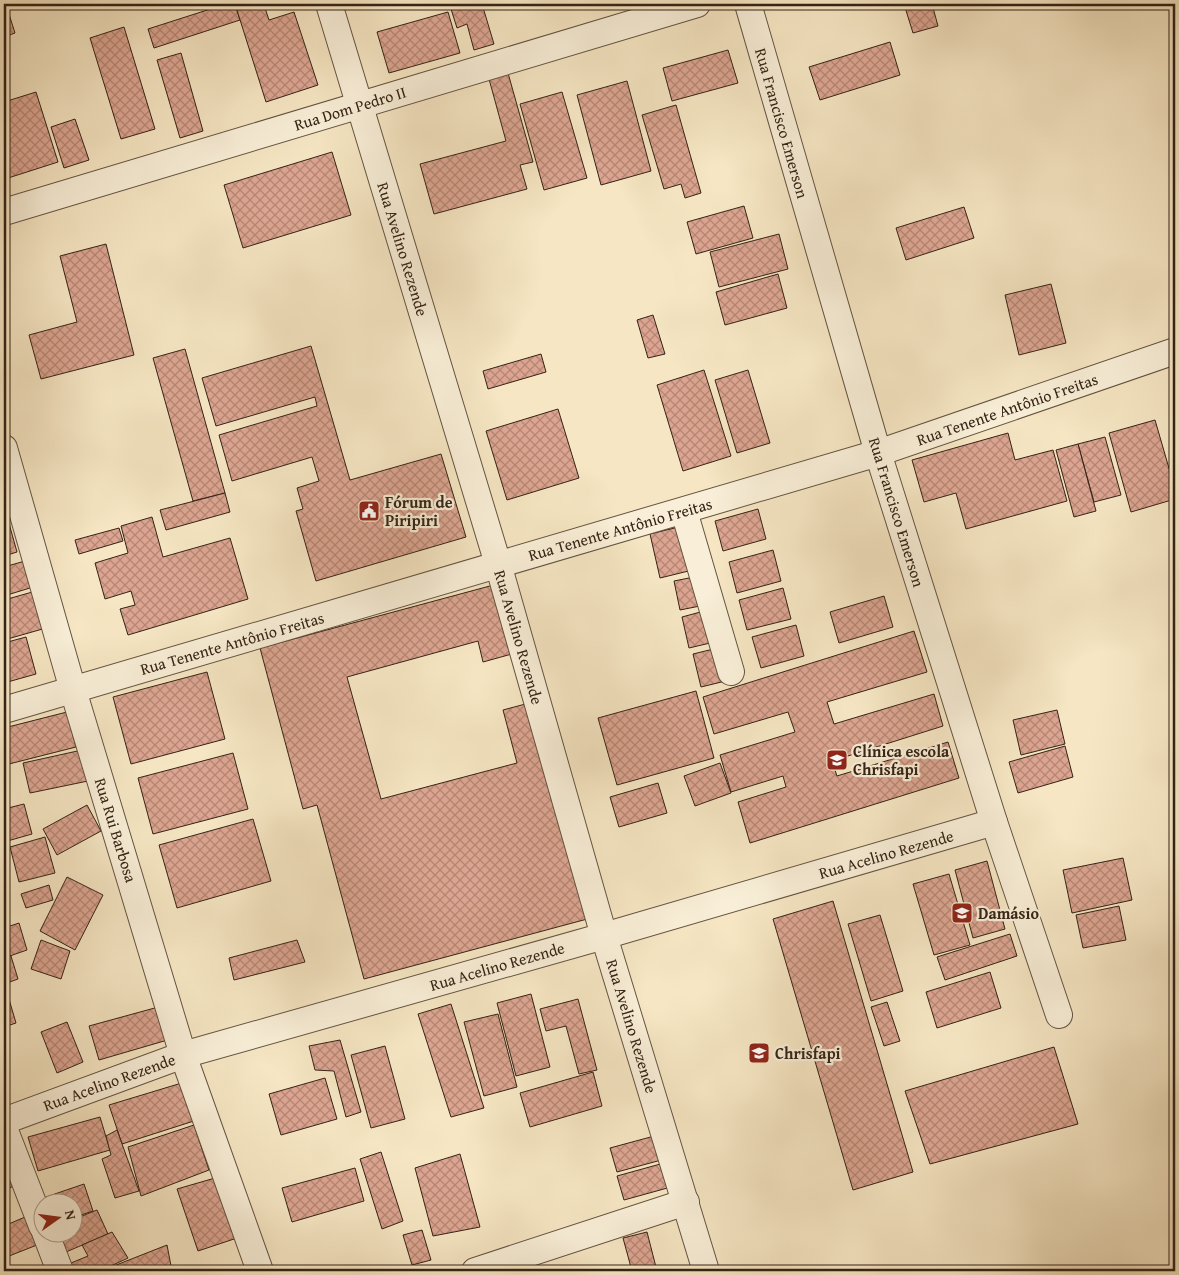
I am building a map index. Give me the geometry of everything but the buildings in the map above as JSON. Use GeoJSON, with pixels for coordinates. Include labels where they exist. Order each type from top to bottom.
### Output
{"type":"FeatureCollection","features":[{"type":"Feature","properties":{"kind":"street","name":"Rua Avelino Rezende"},"geometry":{"type":"LineString","coordinates":[[329,4],[498,564],[604,936],[706,1271]]}},
{"type":"Feature","properties":{"kind":"street","name":"Rua Dom Pedro II"},"geometry":{"type":"LineString","coordinates":[[4,212],[696,4]]}},
{"type":"Feature","properties":{"kind":"street","name":"Rua Francisco Emerson"},"geometry":{"type":"LineString","coordinates":[[748,4],[878,452],[994,822],[1059,1016]]}},
{"type":"Feature","properties":{"kind":"street","name":"Rua Tenente Antônio Freitas"},"geometry":{"type":"LineString","coordinates":[[4,710],[684,511],[878,452],[1175,352]]}},
{"type":"Feature","properties":{"kind":"street","name":"Rua Rui Barbosa"},"geometry":{"type":"LineString","coordinates":[[4,448],[73,690],[183,1055],[260,1271]]}},
{"type":"Feature","properties":{"kind":"street"},"geometry":{"type":"LineString","coordinates":[[684,511],[731,672]]}},
{"type":"Feature","properties":{"kind":"street","name":"Rua Acelino Rezende"},"geometry":{"type":"LineString","coordinates":[[4,1121],[183,1055],[604,936],[994,822]]}},
{"type":"Feature","properties":{"kind":"street"},"geometry":{"type":"LineString","coordinates":[[4,1128],[32,1200]]}},
{"type":"Feature","properties":{"kind":"street"},"geometry":{"type":"LineString","coordinates":[[475,1271],[686,1202]]}},
{"type":"Feature","properties":{"kind":"street"},"geometry":{"type":"LineString","coordinates":[[49,1242],[60,1271]]}},
{"type":"Feature","properties":{"kind":"place","name":"Fórum de Piripiri"},"geometry":{"type":"Point","coordinates":[369,511]}},
{"type":"Feature","properties":{"kind":"place","name":"Clínica escola Chrisfapi"},"geometry":{"type":"Point","coordinates":[837,760]}},
{"type":"Feature","properties":{"kind":"place","name":"Damásio"},"geometry":{"type":"Point","coordinates":[962,913]}},
{"type":"Feature","properties":{"kind":"place","name":"Chrisfapi"},"geometry":{"type":"Point","coordinates":[759,1053]}}]}
